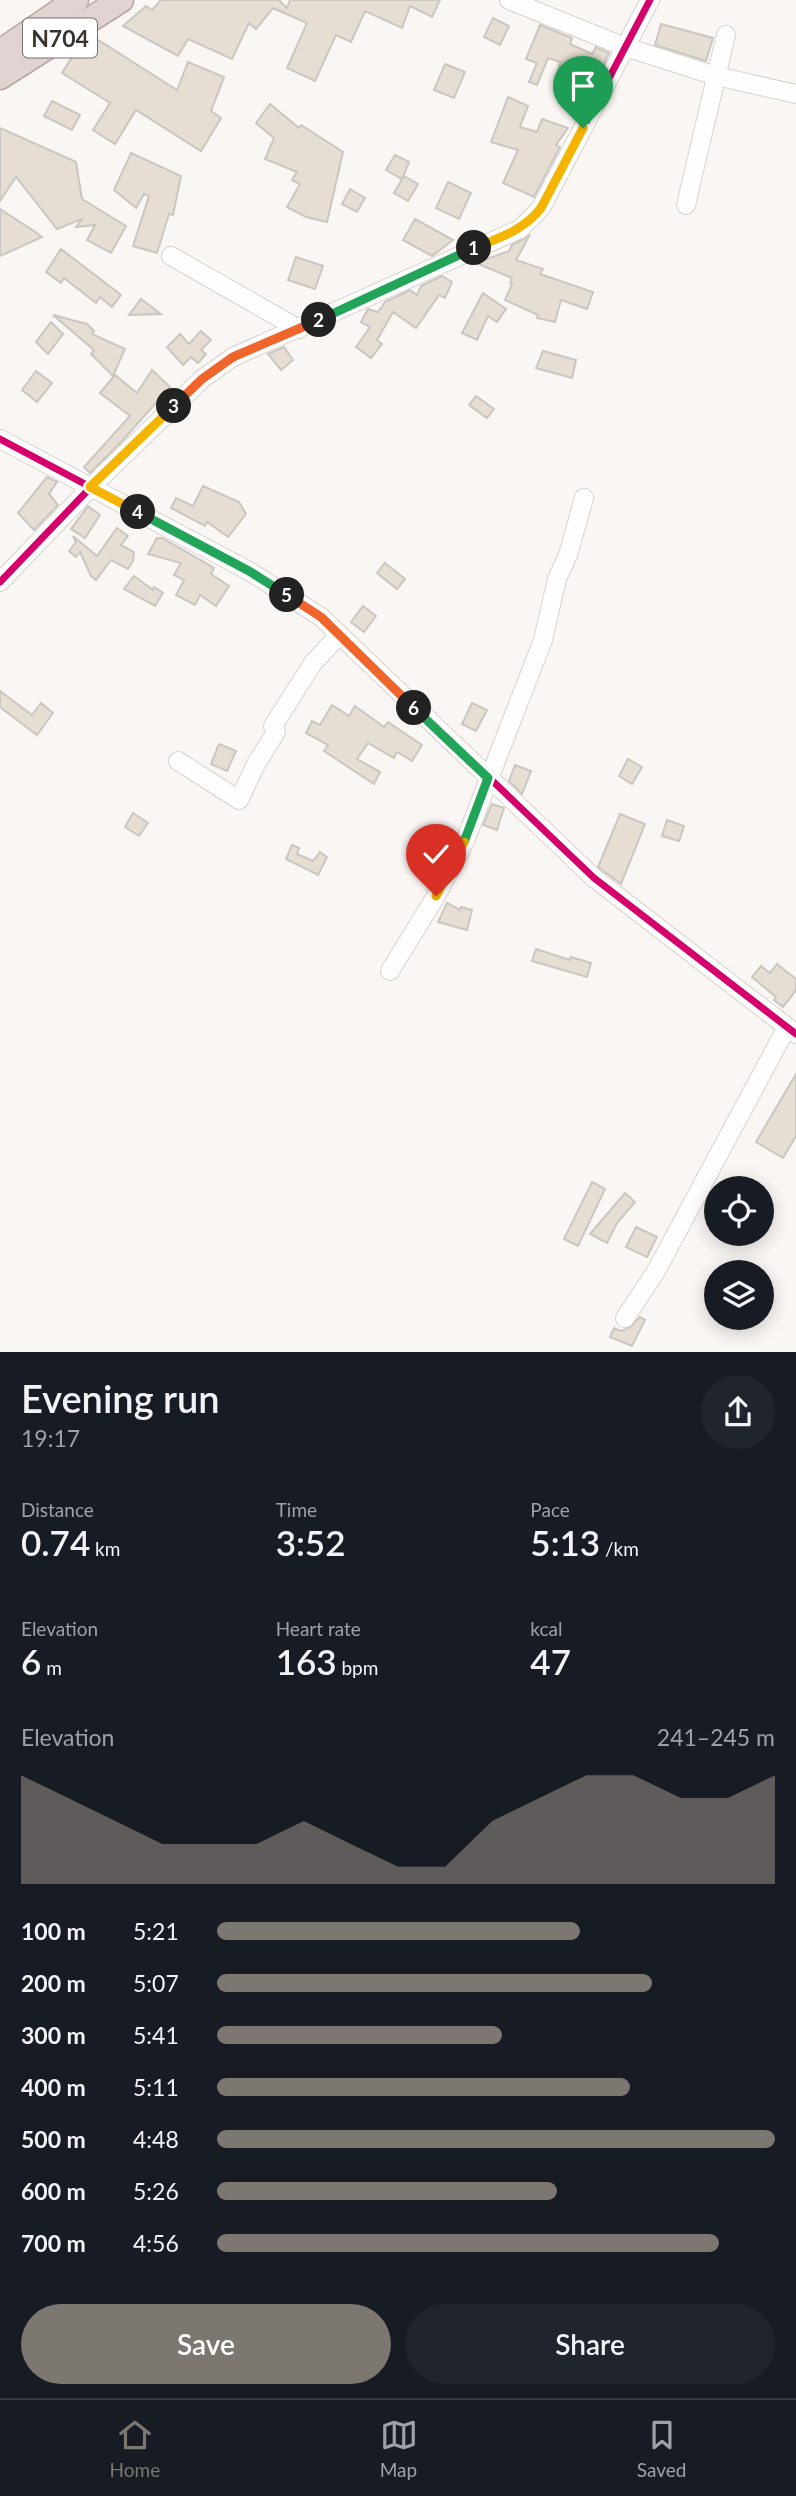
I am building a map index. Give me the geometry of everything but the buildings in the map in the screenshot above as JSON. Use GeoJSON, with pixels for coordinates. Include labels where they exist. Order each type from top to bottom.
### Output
{"type":"FeatureCollection","features":[{"type":"Feature","properties":{"kind":"highway","name":"N704"},"geometry":{"type":"LineString","coordinates":[[0,77],[121,0]]}},
{"type":"Feature","properties":{"kind":"highway","name":"N704"},"geometry":{"type":"LineString","coordinates":[[0,52],[72,1]]}},
{"type":"Feature","properties":{"kind":"street"},"geometry":{"type":"LineString","coordinates":[[509,0],[625,47],[716,76],[796,94]]}},
{"type":"Feature","properties":{"kind":"street"},"geometry":{"type":"LineString","coordinates":[[0,582],[90,487],[202,379],[233,357],[520,229],[533,218],[541,208],[650,0]]}},
{"type":"Feature","properties":{"kind":"street"},"geometry":{"type":"LineString","coordinates":[[686,205],[726,35]]}},
{"type":"Feature","properties":{"kind":"street"},"geometry":{"type":"LineString","coordinates":[[171,256],[299,329]]}},
{"type":"Feature","properties":{"kind":"street"},"geometry":{"type":"LineString","coordinates":[[0,439],[249,571],[321,617],[594,878],[791,1031],[671,1243],[625,1318]]}},
{"type":"Feature","properties":{"kind":"street"},"geometry":{"type":"LineString","coordinates":[[390,971],[436,896],[465,841],[543,640],[556,579],[568,555],[584,498]]}},
{"type":"Feature","properties":{"kind":"street"},"geometry":{"type":"LineString","coordinates":[[178,761],[239,800],[256,764],[276,732],[272,726],[313,663],[339,635]]}},
{"type":"Feature","properties":{"kind":"cycle path"},"geometry":{"type":"LineString","coordinates":[[0,582],[91,487],[202,379],[233,357],[520,229],[541,208],[650,0]]}},
{"type":"Feature","properties":{"kind":"cycle path"},"geometry":{"type":"LineString","coordinates":[[0,439],[249,571],[321,617],[594,878],[796,1034]]}},
{"type":"Feature","properties":{"kind":"route"},"geometry":{"type":"LineString","coordinates":[[436,896],[465,841],[488,778],[321,617],[249,571],[90,487],[202,379],[233,357],[520,229],[541,208],[583,128]]}}]}
